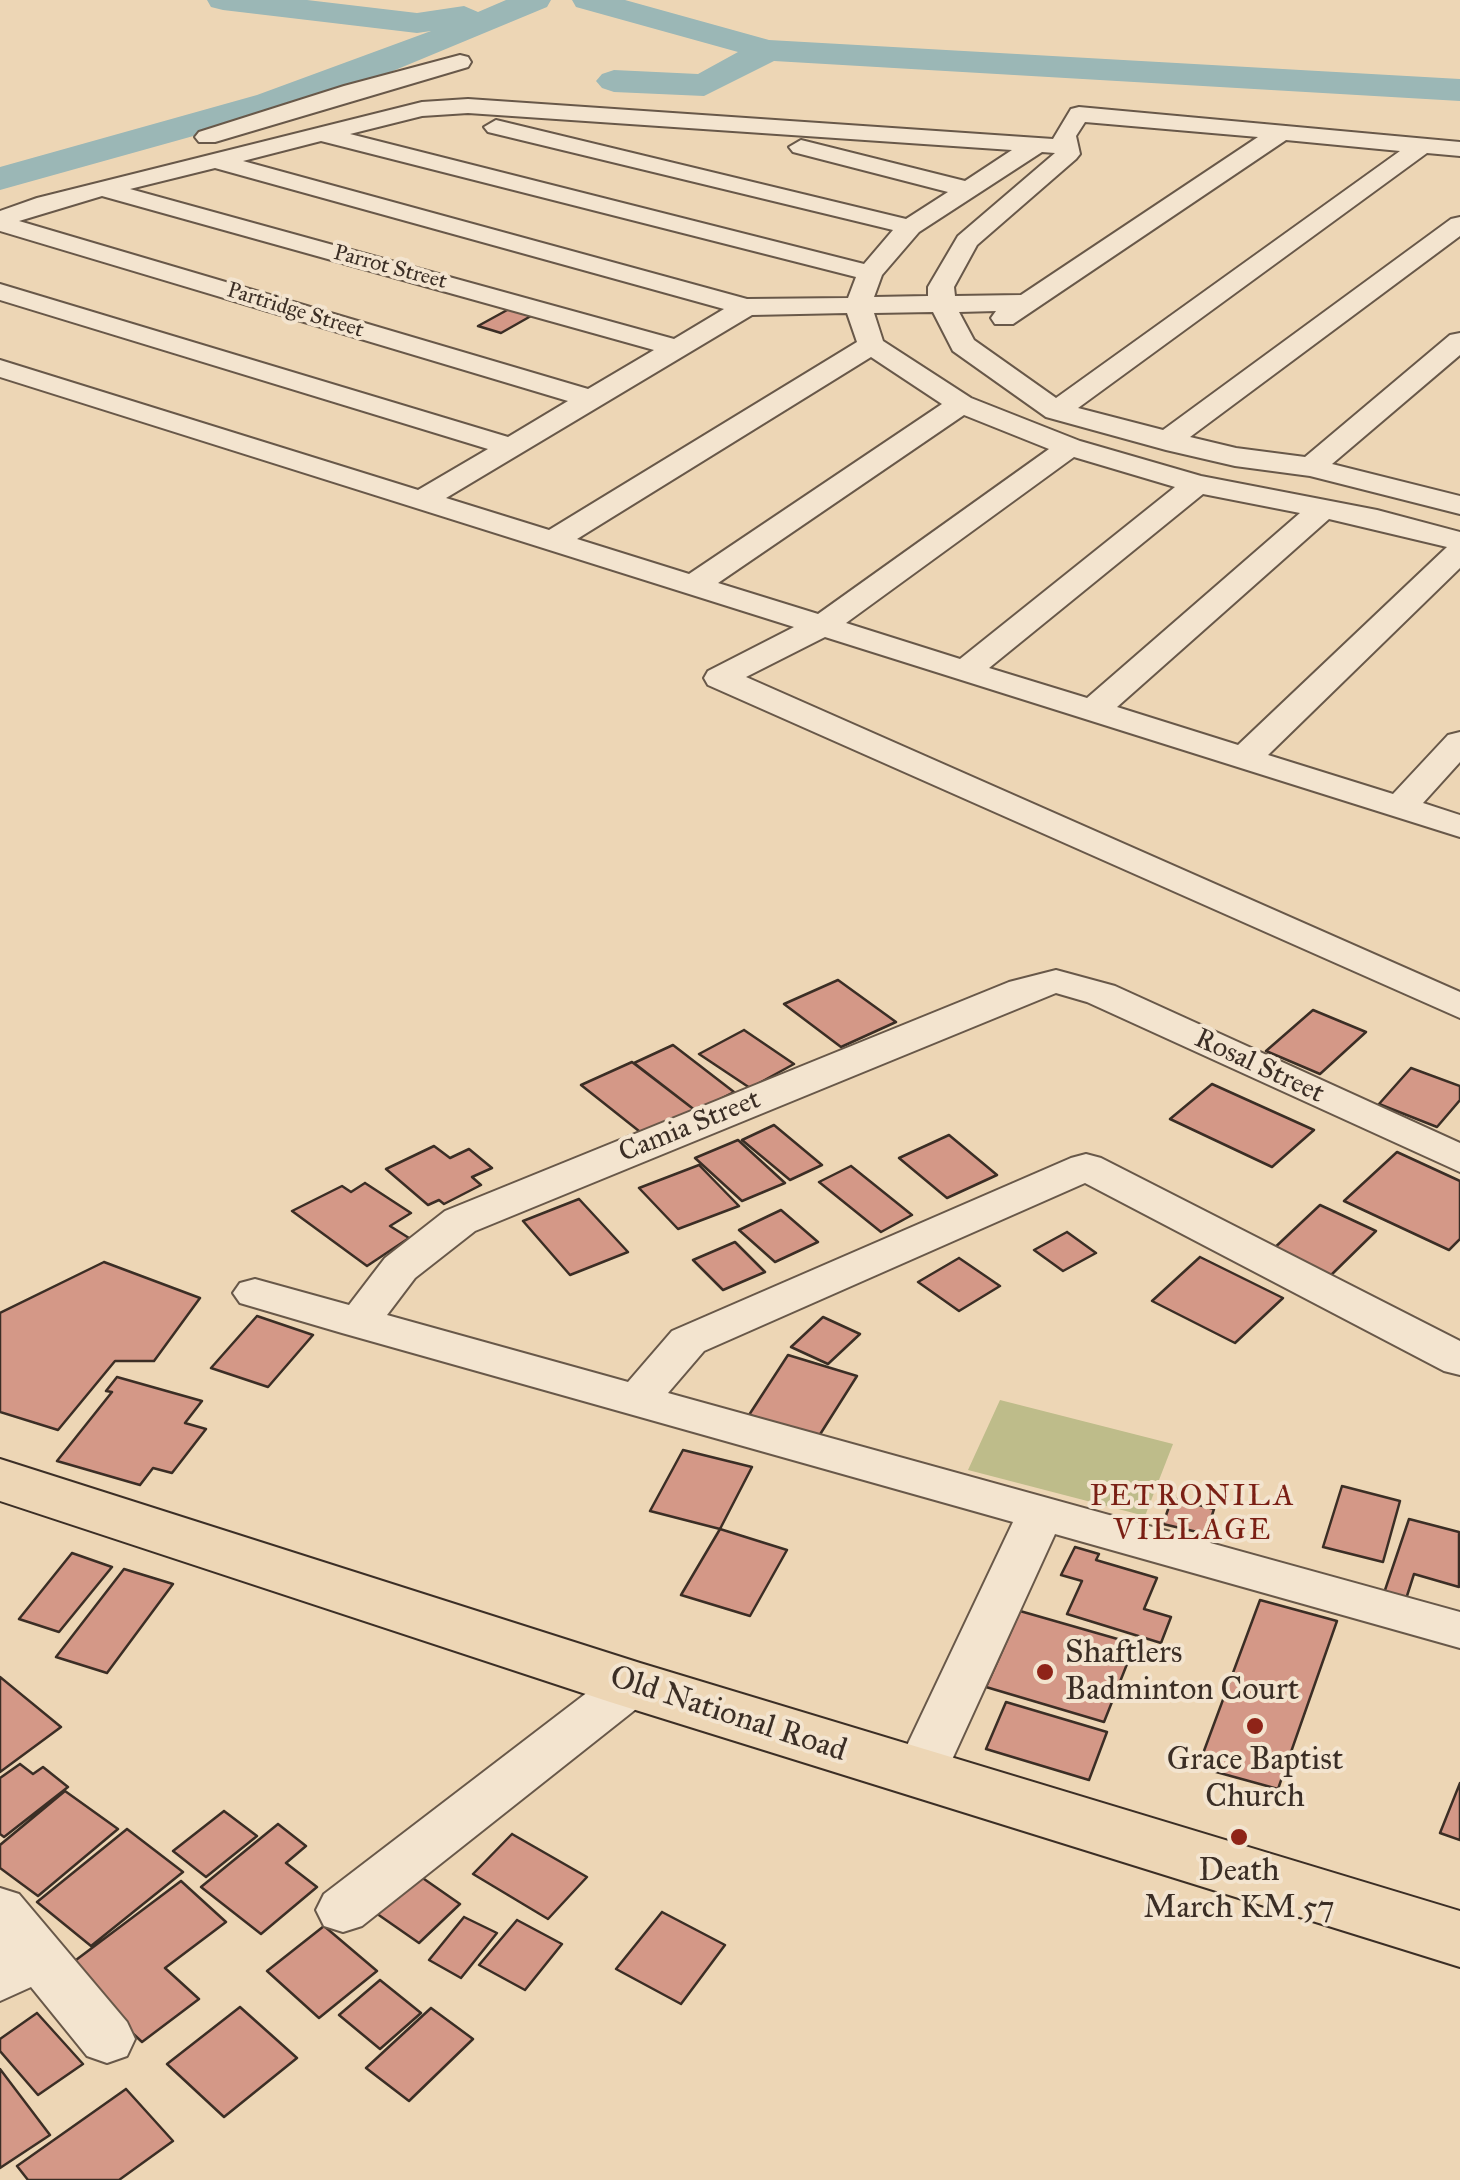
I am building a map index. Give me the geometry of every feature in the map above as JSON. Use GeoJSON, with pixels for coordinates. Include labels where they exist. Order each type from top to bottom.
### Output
{"type":"FeatureCollection","features":[{"type":"Feature","properties":{"kind":"main road","name":"Old National Road"},"geometry":{"type":"LineString","coordinates":[[0,1480],[632,1685],[1460,1939]]}},
{"type":"Feature","properties":{"kind":"street"},"geometry":{"type":"LineString","coordinates":[[38,180],[188,144],[352,91],[460,62]]}},
{"type":"Feature","properties":{"kind":"street"},"geometry":{"type":"LineString","coordinates":[[0,221],[102,189],[422,109],[468,106],[1066,147]]}},
{"type":"Feature","properties":{"kind":"street"},"geometry":{"type":"LineString","coordinates":[[422,109],[910,227]]}},
{"type":"Feature","properties":{"kind":"street"},"geometry":{"type":"LineString","coordinates":[[1460,149],[1079,114],[1064,136],[1068,154],[967,241],[941,287],[942,304],[963,345],[1056,410],[1235,458],[1310,468],[1460,505]]}},
{"type":"Feature","properties":{"kind":"street"},"geometry":{"type":"LineString","coordinates":[[724,124],[967,189]]}},
{"type":"Feature","properties":{"kind":"street"},"geometry":{"type":"LineString","coordinates":[[963,345],[1281,133]]}},
{"type":"Feature","properties":{"kind":"street"},"geometry":{"type":"LineString","coordinates":[[321,134],[870,273]]}},
{"type":"Feature","properties":{"kind":"street"},"geometry":{"type":"LineString","coordinates":[[1037,145],[910,227],[870,273],[858,306],[872,345],[961,404],[1070,447],[1197,484],[1460,542]]}},
{"type":"Feature","properties":{"kind":"street"},"geometry":{"type":"LineString","coordinates":[[1056,410],[1422,146]]}},
{"type":"Feature","properties":{"kind":"street"},"geometry":{"type":"LineString","coordinates":[[215,160],[746,306],[1027,303]]}},
{"type":"Feature","properties":{"kind":"street","name":"Parrot Street"},"geometry":{"type":"LineString","coordinates":[[102,189],[677,348]]}},
{"type":"Feature","properties":{"kind":"street","name":"Partridge Street"},"geometry":{"type":"LineString","coordinates":[[0,221],[590,399]]}},
{"type":"Feature","properties":{"kind":"street"},"geometry":{"type":"LineString","coordinates":[[1166,441],[1460,224]]}},
{"type":"Feature","properties":{"kind":"street"},"geometry":{"type":"LineString","coordinates":[[0,292],[509,446]]}},
{"type":"Feature","properties":{"kind":"street"},"geometry":{"type":"LineString","coordinates":[[422,500],[746,306]]}},
{"type":"Feature","properties":{"kind":"street"},"geometry":{"type":"LineString","coordinates":[[1310,468],[1460,341]]}},
{"type":"Feature","properties":{"kind":"street"},"geometry":{"type":"LineString","coordinates":[[553,541],[872,345]]}},
{"type":"Feature","properties":{"kind":"street"},"geometry":{"type":"LineString","coordinates":[[0,368],[1460,826]]}},
{"type":"Feature","properties":{"kind":"street"},"geometry":{"type":"LineString","coordinates":[[694,585],[961,404]]}},
{"type":"Feature","properties":{"kind":"street"},"geometry":{"type":"LineString","coordinates":[[1070,447],[822,626],[720,678],[1460,1006]]}},
{"type":"Feature","properties":{"kind":"street"},"geometry":{"type":"LineString","coordinates":[[966,670],[1197,484]]}},
{"type":"Feature","properties":{"kind":"street"},"geometry":{"type":"LineString","coordinates":[[1094,710],[1322,509]]}},
{"type":"Feature","properties":{"kind":"street"},"geometry":{"type":"LineString","coordinates":[[1245,758],[1460,551]]}},
{"type":"Feature","properties":{"kind":"street"},"geometry":{"type":"LineString","coordinates":[[1400,807],[1460,742]]}},
{"type":"Feature","properties":{"kind":"street","name":"Rosal Street"},"geometry":{"type":"LineString","coordinates":[[1056,981],[1101,994],[1460,1158]]}},
{"type":"Feature","properties":{"kind":"street","name":"Camia Street"},"geometry":{"type":"LineString","coordinates":[[358,1323],[400,1268],[460,1222],[1023,990],[1056,981]]}},
{"type":"Feature","properties":{"kind":"street"},"geometry":{"type":"LineString","coordinates":[[638,1399],[688,1341],[1086,1168],[1460,1360]]}},
{"type":"Feature","properties":{"kind":"street"},"geometry":{"type":"LineString","coordinates":[[255,1294],[1460,1630]]}},
{"type":"Feature","properties":{"kind":"street"},"geometry":{"type":"LineString","coordinates":[[919,1775],[1042,1512]]}},
{"type":"Feature","properties":{"kind":"street"},"geometry":{"type":"LineString","coordinates":[[343,1910],[632,1685]]}},
{"type":"Feature","properties":{"kind":"street"},"geometry":{"type":"LineString","coordinates":[[0,1910],[19,1965],[107,2039]]}},
{"type":"Feature","properties":{"kind":"shaded area"},"geometry":{"type":"Polygon","coordinates":[[[1000,1400],[1173,1444],[1145,1516],[968,1470],[1000,1400]]]}},
{"type":"Feature","properties":{"kind":"building"},"geometry":{"type":"Polygon","coordinates":[[[509,309],[531,316],[501,333],[478,326],[509,309]]]}},
{"type":"Feature","properties":{"kind":"building"},"geometry":{"type":"Polygon","coordinates":[[[838,980],[896,1022],[841,1047],[784,1004],[838,980]]]}},
{"type":"Feature","properties":{"kind":"building"},"geometry":{"type":"Polygon","coordinates":[[[1313,1010],[1366,1032],[1320,1074],[1266,1051],[1313,1010]]]}},
{"type":"Feature","properties":{"kind":"building"},"geometry":{"type":"Polygon","coordinates":[[[744,1030],[794,1064],[750,1088],[699,1054],[744,1030]]]}},
{"type":"Feature","properties":{"kind":"building"},"geometry":{"type":"Polygon","coordinates":[[[673,1045],[734,1092],[696,1111],[634,1063],[673,1045]]]}},
{"type":"Feature","properties":{"kind":"building"},"geometry":{"type":"Polygon","coordinates":[[[632,1062],[696,1111],[644,1135],[581,1085],[632,1062]]]}},
{"type":"Feature","properties":{"kind":"building"},"geometry":{"type":"Polygon","coordinates":[[[1411,1068],[1460,1086],[1460,1100],[1437,1127],[1379,1104],[1411,1068]]]}},
{"type":"Feature","properties":{"kind":"building"},"geometry":{"type":"Polygon","coordinates":[[[1212,1084],[1314,1130],[1272,1167],[1170,1119],[1212,1084]]]}},
{"type":"Feature","properties":{"kind":"building"},"geometry":{"type":"Polygon","coordinates":[[[774,1125],[822,1165],[790,1180],[742,1140],[774,1125]]]}},
{"type":"Feature","properties":{"kind":"building"},"geometry":{"type":"Polygon","coordinates":[[[949,1135],[997,1175],[947,1198],[899,1158],[949,1135]]]}},
{"type":"Feature","properties":{"kind":"building"},"geometry":{"type":"Polygon","coordinates":[[[738,1140],[785,1183],[742,1201],[695,1158],[738,1140]]]}},
{"type":"Feature","properties":{"kind":"building"},"geometry":{"type":"Polygon","coordinates":[[[434,1146],[450,1158],[469,1149],[492,1168],[472,1177],[481,1185],[444,1204],[439,1200],[428,1205],[386,1169],[434,1146]]]}},
{"type":"Feature","properties":{"kind":"building"},"geometry":{"type":"Polygon","coordinates":[[[1397,1152],[1460,1181],[1460,1239],[1449,1250],[1344,1201],[1397,1152]]]}},
{"type":"Feature","properties":{"kind":"building"},"geometry":{"type":"Polygon","coordinates":[[[699,1165],[739,1206],[678,1229],[639,1188],[699,1165]]]}},
{"type":"Feature","properties":{"kind":"building"},"geometry":{"type":"Polygon","coordinates":[[[851,1166],[912,1215],[881,1232],[819,1182],[851,1166]]]}},
{"type":"Feature","properties":{"kind":"building"},"geometry":{"type":"Polygon","coordinates":[[[365,1183],[411,1213],[390,1226],[409,1238],[367,1266],[292,1211],[342,1186],[351,1192],[365,1183]]]}},
{"type":"Feature","properties":{"kind":"building"},"geometry":{"type":"Polygon","coordinates":[[[579,1199],[628,1252],[570,1275],[523,1221],[579,1199]]]}},
{"type":"Feature","properties":{"kind":"building"},"geometry":{"type":"Polygon","coordinates":[[[1320,1205],[1376,1231],[1326,1280],[1269,1253],[1320,1205]]]}},
{"type":"Feature","properties":{"kind":"building"},"geometry":{"type":"Polygon","coordinates":[[[781,1210],[818,1242],[775,1262],[739,1230],[781,1210]]]}},
{"type":"Feature","properties":{"kind":"building"},"geometry":{"type":"Polygon","coordinates":[[[1067,1232],[1096,1253],[1063,1271],[1034,1250],[1067,1232]]]}},
{"type":"Feature","properties":{"kind":"building"},"geometry":{"type":"Polygon","coordinates":[[[735,1242],[765,1272],[723,1290],[693,1260],[735,1242]]]}},
{"type":"Feature","properties":{"kind":"building"},"geometry":{"type":"Polygon","coordinates":[[[1200,1257],[1283,1298],[1235,1343],[1152,1301],[1200,1257]]]}},
{"type":"Feature","properties":{"kind":"building"},"geometry":{"type":"Polygon","coordinates":[[[959,1258],[1000,1286],[959,1311],[918,1282],[959,1258]]]}},
{"type":"Feature","properties":{"kind":"building"},"geometry":{"type":"Polygon","coordinates":[[[104,1262],[200,1298],[154,1361],[115,1361],[58,1430],[0,1412],[0,1313],[104,1262]]]}},
{"type":"Feature","properties":{"kind":"building"},"geometry":{"type":"Polygon","coordinates":[[[257,1316],[313,1335],[268,1387],[211,1368],[257,1316]]]}},
{"type":"Feature","properties":{"kind":"building"},"geometry":{"type":"Polygon","coordinates":[[[823,1317],[860,1334],[828,1364],[791,1347],[823,1317]]]}},
{"type":"Feature","properties":{"kind":"building"},"geometry":{"type":"Polygon","coordinates":[[[788,1355],[857,1376],[819,1436],[749,1415],[788,1355]]]}},
{"type":"Feature","properties":{"kind":"building"},"geometry":{"type":"Polygon","coordinates":[[[117,1377],[202,1401],[185,1423],[206,1429],[172,1473],[153,1468],[140,1485],[57,1461],[112,1392],[106,1391],[117,1377]]]}},
{"type":"Feature","properties":{"kind":"building"},"geometry":{"type":"Polygon","coordinates":[[[683,1450],[752,1467],[720,1529],[650,1511],[683,1450]]]}},
{"type":"Feature","properties":{"kind":"building"},"geometry":{"type":"Polygon","coordinates":[[[1342,1486],[1400,1501],[1383,1562],[1323,1547],[1342,1486]]]}},
{"type":"Feature","properties":{"kind":"building"},"geometry":{"type":"Polygon","coordinates":[[[1172,1498],[1214,1509],[1206,1534],[1163,1524],[1172,1498]]]}},
{"type":"Feature","properties":{"kind":"building"},"geometry":{"type":"Polygon","coordinates":[[[1409,1519],[1459,1532],[1459,1587],[1414,1574],[1406,1599],[1384,1593],[1409,1519]]]}},
{"type":"Feature","properties":{"kind":"building"},"geometry":{"type":"Polygon","coordinates":[[[720,1529],[787,1550],[750,1616],[681,1595],[720,1529]]]}},
{"type":"Feature","properties":{"kind":"building"},"geometry":{"type":"Polygon","coordinates":[[[1075,1547],[1099,1554],[1096,1560],[1157,1578],[1144,1609],[1171,1617],[1161,1643],[1067,1614],[1082,1581],[1061,1575],[1075,1547]]]}},
{"type":"Feature","properties":{"kind":"building"},"geometry":{"type":"Polygon","coordinates":[[[72,1553],[112,1567],[59,1632],[19,1619],[72,1553]]]}},
{"type":"Feature","properties":{"kind":"building"},"geometry":{"type":"Polygon","coordinates":[[[124,1569],[173,1584],[107,1673],[56,1657],[124,1569]]]}},
{"type":"Feature","properties":{"kind":"building"},"geometry":{"type":"Polygon","coordinates":[[[1260,1600],[1337,1621],[1278,1789],[1198,1767],[1260,1600]]]}},
{"type":"Feature","properties":{"kind":"building"},"geometry":{"type":"Polygon","coordinates":[[[1020,1611],[1135,1644],[1104,1722],[986,1687],[1020,1611]]]}},
{"type":"Feature","properties":{"kind":"building"},"geometry":{"type":"Polygon","coordinates":[[[0,1677],[61,1727],[0,1772],[0,1677]]]}},
{"type":"Feature","properties":{"kind":"building"},"geometry":{"type":"Polygon","coordinates":[[[1006,1702],[1107,1732],[1089,1780],[986,1749],[1006,1702]]]}},
{"type":"Feature","properties":{"kind":"building"},"geometry":{"type":"Polygon","coordinates":[[[20,1764],[33,1774],[43,1767],[68,1787],[4,1837],[0,1834],[0,1778],[20,1764]]]}},
{"type":"Feature","properties":{"kind":"building"},"geometry":{"type":"Polygon","coordinates":[[[1460,1783],[1460,1840],[1440,1833],[1460,1783]]]}},
{"type":"Feature","properties":{"kind":"building"},"geometry":{"type":"Polygon","coordinates":[[[65,1791],[118,1829],[38,1896],[0,1868],[0,1845],[65,1791]]]}},
{"type":"Feature","properties":{"kind":"building"},"geometry":{"type":"Polygon","coordinates":[[[224,1811],[257,1836],[206,1877],[173,1851],[224,1811]]]}},
{"type":"Feature","properties":{"kind":"building"},"geometry":{"type":"Polygon","coordinates":[[[278,1824],[306,1846],[286,1863],[317,1887],[261,1934],[201,1887],[278,1824]]]}},
{"type":"Feature","properties":{"kind":"building"},"geometry":{"type":"Polygon","coordinates":[[[127,1829],[183,1872],[91,1946],[37,1902],[127,1829]]]}},
{"type":"Feature","properties":{"kind":"building"},"geometry":{"type":"Polygon","coordinates":[[[512,1834],[587,1877],[548,1919],[473,1874],[512,1834]]]}},
{"type":"Feature","properties":{"kind":"building"},"geometry":{"type":"Polygon","coordinates":[[[414,1872],[460,1904],[419,1943],[373,1911],[414,1872]]]}},
{"type":"Feature","properties":{"kind":"building"},"geometry":{"type":"Polygon","coordinates":[[[181,1881],[226,1922],[165,1968],[199,1999],[142,2042],[64,1969],[181,1881]]]}},
{"type":"Feature","properties":{"kind":"building"},"geometry":{"type":"Polygon","coordinates":[[[662,1912],[725,1945],[681,2004],[616,1969],[662,1912]]]}},
{"type":"Feature","properties":{"kind":"building"},"geometry":{"type":"Polygon","coordinates":[[[464,1917],[497,1933],[461,1978],[429,1960],[464,1917]]]}},
{"type":"Feature","properties":{"kind":"building"},"geometry":{"type":"Polygon","coordinates":[[[517,1920],[562,1944],[525,1990],[479,1965],[517,1920]]]}},
{"type":"Feature","properties":{"kind":"building"},"geometry":{"type":"Polygon","coordinates":[[[324,1926],[377,1971],[319,2018],[267,1971],[324,1926]]]}},
{"type":"Feature","properties":{"kind":"building"},"geometry":{"type":"Polygon","coordinates":[[[380,1980],[421,2013],[380,2049],[339,2015],[380,1980]]]}},
{"type":"Feature","properties":{"kind":"building"},"geometry":{"type":"Polygon","coordinates":[[[240,2007],[297,2058],[224,2117],[167,2064],[240,2007]]]}},
{"type":"Feature","properties":{"kind":"building"},"geometry":{"type":"Polygon","coordinates":[[[431,2008],[473,2039],[409,2101],[366,2068],[431,2008]]]}},
{"type":"Feature","properties":{"kind":"building"},"geometry":{"type":"Polygon","coordinates":[[[37,2013],[83,2064],[38,2095],[0,2051],[0,2039],[37,2013]]]}},
{"type":"Feature","properties":{"kind":"building"},"geometry":{"type":"Polygon","coordinates":[[[0,2069],[50,2135],[0,2168],[0,2069]]]}},
{"type":"Feature","properties":{"kind":"building"},"geometry":{"type":"Polygon","coordinates":[[[126,2089],[173,2141],[119,2180],[28,2180],[17,2166],[126,2089]]]}},
{"type":"Feature","properties":{"kind":"waterway"},"geometry":{"type":"LineString","coordinates":[[223,0],[417,23],[464,16]]}},
{"type":"Feature","properties":{"kind":"waterway"},"geometry":{"type":"LineString","coordinates":[[0,179],[270,103],[364,71],[535,0]]}},
{"type":"Feature","properties":{"kind":"waterway"},"geometry":{"type":"LineString","coordinates":[[588,0],[768,50]]}},
{"type":"Feature","properties":{"kind":"waterway"},"geometry":{"type":"LineString","coordinates":[[614,81],[704,85],[768,50]]}},
{"type":"Feature","properties":{"kind":"waterway"},"geometry":{"type":"LineString","coordinates":[[768,50],[1460,90]]}},
{"type":"Feature","properties":{"kind":"place","name":"Shaftlers Badminton Court"},"geometry":{"type":"Point","coordinates":[1045,1672]}},
{"type":"Feature","properties":{"kind":"place","name":"Grace Baptist Church"},"geometry":{"type":"Point","coordinates":[1255,1726]}},
{"type":"Feature","properties":{"kind":"place","name":"Death March KM 57"},"geometry":{"type":"Point","coordinates":[1239,1837]}},
{"type":"Feature","properties":{"kind":"district","name":"PETRONILA VILLAGE"},"geometry":{"type":"Point","coordinates":[1193,1515]}}]}
